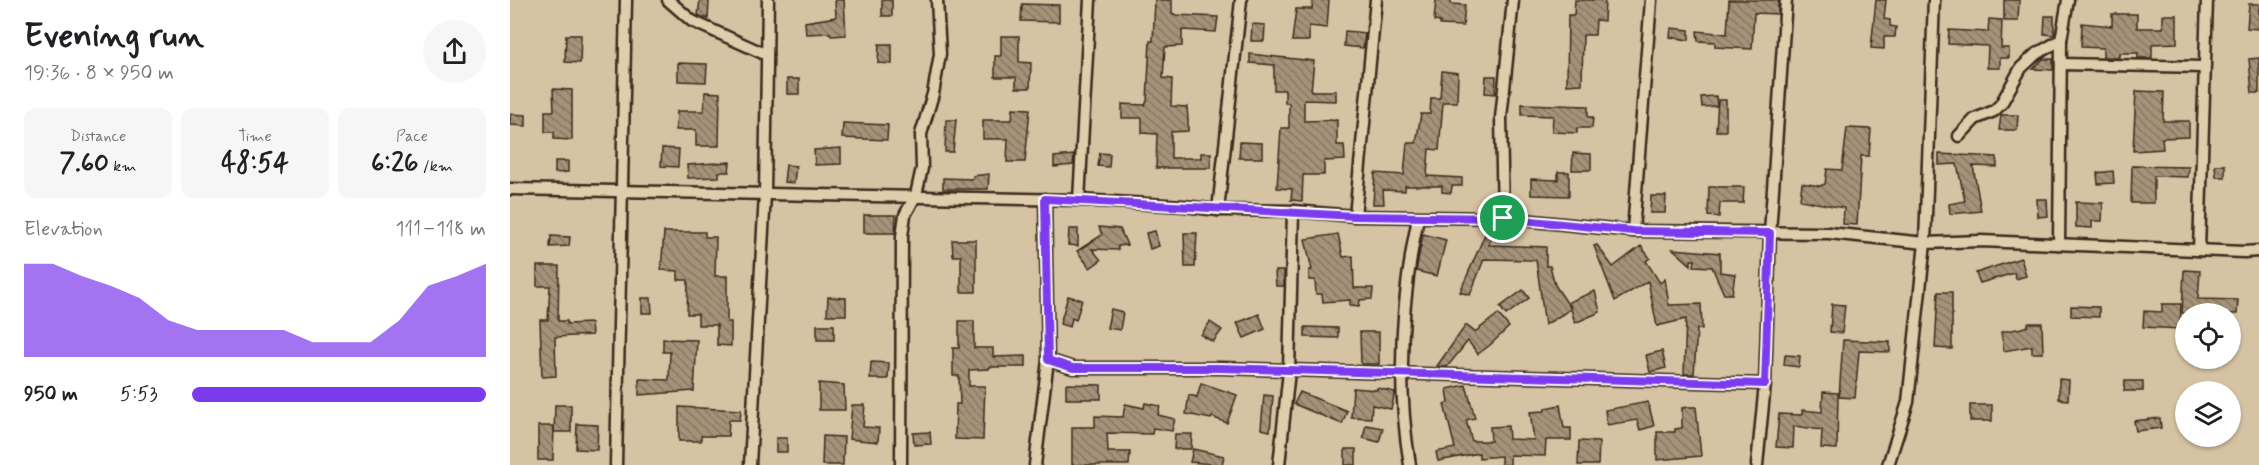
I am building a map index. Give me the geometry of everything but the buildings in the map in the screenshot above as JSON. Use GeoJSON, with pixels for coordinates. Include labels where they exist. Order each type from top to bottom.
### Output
{"type":"FeatureCollection","features":[{"type":"Feature","properties":{"kind":"street"},"geometry":{"type":"LineString","coordinates":[[616,465],[624,190],[626,0]]}},
{"type":"Feature","properties":{"kind":"street"},"geometry":{"type":"LineString","coordinates":[[668,0],[692,21],[767,55]]}},
{"type":"Feature","properties":{"kind":"street"},"geometry":{"type":"LineString","coordinates":[[750,465],[765,194],[768,0]]}},
{"type":"Feature","properties":{"kind":"street"},"geometry":{"type":"LineString","coordinates":[[901,465],[902,236],[905,215],[916,195],[922,168],[921,134],[933,94],[940,54],[937,0]]}},
{"type":"Feature","properties":{"kind":"street"},"geometry":{"type":"LineString","coordinates":[[1079,200],[1090,0]]}},
{"type":"Feature","properties":{"kind":"street"},"geometry":{"type":"LineString","coordinates":[[1218,210],[1240,0]]}},
{"type":"Feature","properties":{"kind":"street"},"geometry":{"type":"LineString","coordinates":[[1355,216],[1376,0]]}},
{"type":"Feature","properties":{"kind":"street"},"geometry":{"type":"LineString","coordinates":[[1503,218],[1501,106],[1513,0]]}},
{"type":"Feature","properties":{"kind":"street"},"geometry":{"type":"LineString","coordinates":[[1633,231],[1651,0]]}},
{"type":"Feature","properties":{"kind":"street"},"geometry":{"type":"LineString","coordinates":[[1757,465],[1765,384],[1770,233],[1786,0]]}},
{"type":"Feature","properties":{"kind":"street"},"geometry":{"type":"LineString","coordinates":[[1888,465],[1908,402],[1925,243],[1927,127],[1934,0]]}},
{"type":"Feature","properties":{"kind":"street"},"geometry":{"type":"LineString","coordinates":[[2059,244],[2061,40],[2068,0]]}},
{"type":"Feature","properties":{"kind":"street"},"geometry":{"type":"LineString","coordinates":[[2199,250],[2203,67],[2207,0]]}},
{"type":"Feature","properties":{"kind":"street"},"geometry":{"type":"LineString","coordinates":[[1959,136],[1975,119],[1994,111],[2001,104],[2021,68],[2036,54],[2061,40]]}},
{"type":"Feature","properties":{"kind":"street"},"geometry":{"type":"LineString","coordinates":[[2061,64],[2203,67]]}},
{"type":"Feature","properties":{"kind":"street"},"geometry":{"type":"LineString","coordinates":[[510,189],[916,195],[1079,200],[1218,210],[1293,211],[1355,216],[1503,218],[1633,231],[1829,233],[1925,243],[1981,241],[2199,250],[2259,250]]}},
{"type":"Feature","properties":{"kind":"street"},"geometry":{"type":"LineString","coordinates":[[1035,465],[1048,360],[1045,199]]}},
{"type":"Feature","properties":{"kind":"street"},"geometry":{"type":"LineString","coordinates":[[1279,465],[1289,371],[1293,211]]}},
{"type":"Feature","properties":{"kind":"street"},"geometry":{"type":"LineString","coordinates":[[1410,465],[1404,429],[1400,373],[1406,276],[1418,218]]}},
{"type":"Feature","properties":{"kind":"street"},"geometry":{"type":"LineString","coordinates":[[1048,360],[1073,368],[1400,373],[1765,384]]}},
{"type":"Feature","properties":{"kind":"route"},"geometry":{"type":"LineString","coordinates":[[1045,199],[1355,216],[1503,218],[1633,231],[1770,233],[1765,384],[1220,368],[1073,368],[1048,360],[1045,199]]}}]}
